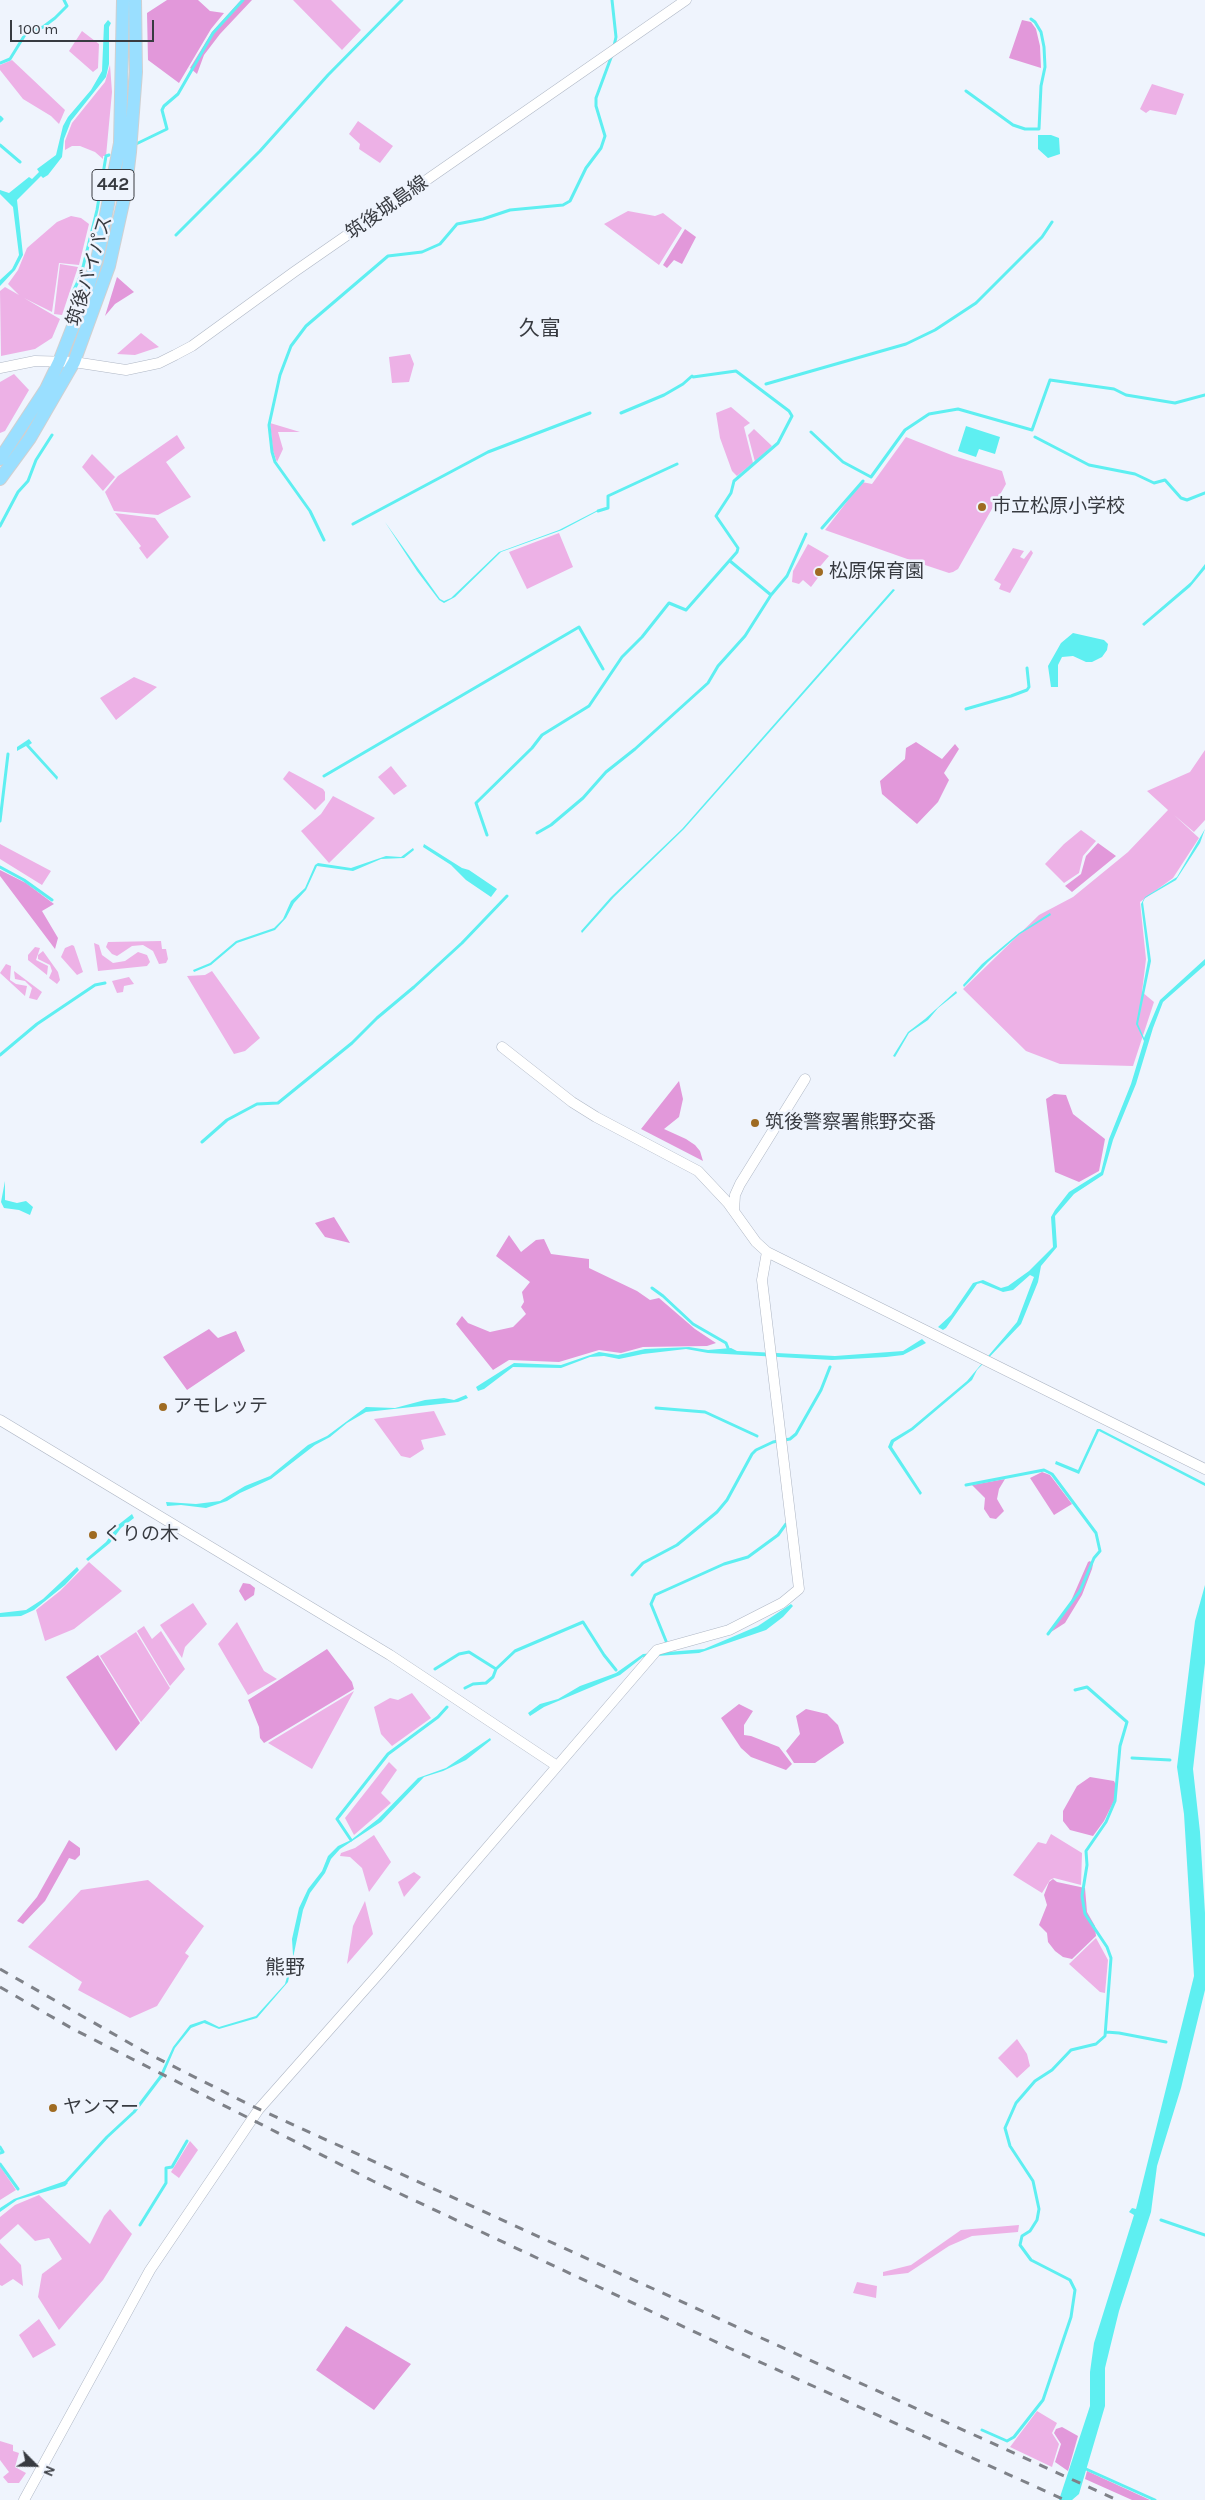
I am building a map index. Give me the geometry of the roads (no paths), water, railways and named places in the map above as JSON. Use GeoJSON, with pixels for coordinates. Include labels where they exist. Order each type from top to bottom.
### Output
{"type":"FeatureCollection","features":[{"type":"Feature","properties":{"kind":"highway","name":"筑後バイパス"},"geometry":{"type":"LineString","coordinates":[[59,362],[88,288],[106,221],[120,143],[123,0]]}},
{"type":"Feature","properties":{"kind":"highway","name":"筑後バイパス"},"geometry":{"type":"LineString","coordinates":[[74,362],[106,275],[119,225],[130,152],[136,72],[135,0]]}},
{"type":"Feature","properties":{"kind":"highway"},"geometry":{"type":"LineString","coordinates":[[122,71],[136,72]]}},
{"type":"Feature","properties":{"kind":"highway","name":"442"},"geometry":{"type":"LineString","coordinates":[[0,459],[46,389],[59,362]]}},
{"type":"Feature","properties":{"kind":"highway","name":"442"},"geometry":{"type":"LineString","coordinates":[[0,479],[30,438],[74,362]]}},
{"type":"Feature","properties":{"kind":"street","name":"筑後城島線"},"geometry":{"type":"LineString","coordinates":[[0,368],[34,361],[74,362],[126,370],[159,363],[192,346],[294,272],[686,0]]}},
{"type":"Feature","properties":{"kind":"street"},"geometry":{"type":"LineString","coordinates":[[502,1047],[572,1102],[596,1118],[698,1171],[734,1211],[756,1242],[767,1252],[1205,1469]]}},
{"type":"Feature","properties":{"kind":"street"},"geometry":{"type":"LineString","coordinates":[[734,1211],[735,1195],[740,1184],[805,1079]]}},
{"type":"Feature","properties":{"kind":"street"},"geometry":{"type":"LineString","coordinates":[[24,2500],[150,2270],[259,2109],[382,1970],[658,1650],[729,1630],[782,1603],[799,1589],[762,1280],[767,1252]]}},
{"type":"Feature","properties":{"kind":"street"},"geometry":{"type":"LineString","coordinates":[[0,1420],[390,1655],[557,1766]]}},
{"type":"Feature","properties":{"kind":"water"},"geometry":{"type":"Polygon","coordinates":[[[108,20],[111,23],[109,27],[109,64],[106,77],[71,121],[64,139],[62,157],[48,175],[43,178],[41,176],[17,200],[23,255],[15,270],[0,286],[0,280],[12,269],[19,255],[13,207],[0,194],[0,190],[9,193],[29,177],[32,179],[39,172],[37,169],[56,155],[63,126],[68,117],[91,90],[102,71],[104,25],[108,20]]]}},
{"type":"Feature","properties":{"kind":"water"},"geometry":{"type":"Polygon","coordinates":[[[1038,135],[1051,135],[1059,138],[1060,154],[1048,158],[1038,149],[1038,135]]]}},
{"type":"Feature","properties":{"kind":"water"},"geometry":{"type":"Polygon","coordinates":[[[966,426],[1000,437],[995,454],[979,449],[976,457],[958,451],[966,426]]]}},
{"type":"Feature","properties":{"kind":"water"},"geometry":{"type":"Polygon","coordinates":[[[598,511],[562,530],[501,552],[455,597],[444,603],[439,600],[417,571],[385,522],[440,599],[444,601],[451,598],[499,552],[559,530],[598,511]]]}},
{"type":"Feature","properties":{"kind":"water"},"geometry":{"type":"Polygon","coordinates":[[[1205,564],[1205,569],[1190,587],[1144,626],[1142,624],[1191,582],[1205,564]]]}},
{"type":"Feature","properties":{"kind":"water"},"geometry":{"type":"Polygon","coordinates":[[[893,589],[895,590],[684,829],[614,897],[582,933],[581,931],[611,897],[682,829],[893,589]]]}},
{"type":"Feature","properties":{"kind":"water"},"geometry":{"type":"Polygon","coordinates":[[[1073,633],[1104,640],[1108,644],[1107,650],[1102,657],[1092,662],[1086,662],[1073,656],[1062,657],[1058,665],[1058,687],[1051,687],[1048,666],[1061,643],[1073,633]]]}},
{"type":"Feature","properties":{"kind":"water"},"geometry":{"type":"Polygon","coordinates":[[[29,739],[32,743],[29,745],[58,777],[57,780],[26,746],[17,751],[17,747],[29,739]]]}},
{"type":"Feature","properties":{"kind":"water"},"geometry":{"type":"Polygon","coordinates":[[[1205,829],[1200,843],[1176,880],[1145,898],[1143,902],[1151,961],[1138,1024],[1144,1038],[1160,1000],[1205,959],[1205,965],[1163,1002],[1136,1084],[1113,1140],[1103,1175],[1074,1194],[1055,1216],[1057,1247],[1041,1266],[1038,1282],[1021,1324],[977,1370],[972,1380],[913,1430],[894,1442],[892,1447],[922,1493],[920,1495],[888,1447],[891,1440],[911,1428],[967,1381],[1017,1322],[1034,1277],[1030,1275],[1013,1290],[1003,1292],[981,1283],[977,1284],[946,1328],[943,1330],[938,1327],[951,1315],[973,1283],[983,1280],[1001,1288],[1008,1286],[1029,1271],[1053,1247],[1051,1217],[1055,1210],[1069,1192],[1101,1172],[1109,1139],[1131,1084],[1144,1041],[1136,1024],[1148,960],[1141,904],[1145,897],[1177,877],[1205,829]]]}},
{"type":"Feature","properties":{"kind":"water"},"geometry":{"type":"Polygon","coordinates":[[[424,844],[497,889],[491,897],[466,880],[451,865],[423,847],[424,844]]]}},
{"type":"Feature","properties":{"kind":"water"},"geometry":{"type":"Polygon","coordinates":[[[413,848],[414,850],[404,858],[381,859],[353,871],[317,866],[306,890],[294,903],[286,918],[275,930],[237,943],[211,965],[194,972],[193,970],[210,963],[236,941],[274,928],[283,919],[291,901],[305,888],[315,865],[318,863],[351,868],[386,856],[401,857],[413,848]]]}},
{"type":"Feature","properties":{"kind":"water"},"geometry":{"type":"Polygon","coordinates":[[[1050,913],[1051,915],[1020,934],[988,962],[964,987],[963,985],[982,964],[1019,933],[1050,913]]]}},
{"type":"Feature","properties":{"kind":"water"},"geometry":{"type":"Polygon","coordinates":[[[956,991],[957,993],[938,1008],[928,1020],[909,1033],[895,1057],[893,1056],[908,1032],[956,991]]]}},
{"type":"Feature","properties":{"kind":"water"},"geometry":{"type":"Polygon","coordinates":[[[5,1181],[5,1200],[17,1203],[26,1201],[33,1207],[30,1215],[19,1210],[4,1208],[1,1202],[5,1181]]]}},
{"type":"Feature","properties":{"kind":"water"},"geometry":{"type":"Polygon","coordinates":[[[922,1339],[926,1343],[903,1355],[832,1360],[708,1353],[686,1349],[619,1359],[604,1356],[590,1357],[561,1368],[513,1367],[484,1389],[478,1391],[476,1387],[514,1363],[561,1365],[599,1352],[618,1355],[645,1349],[689,1347],[708,1350],[731,1348],[737,1351],[835,1356],[903,1351],[922,1339]]]}},
{"type":"Feature","properties":{"kind":"water"},"geometry":{"type":"Polygon","coordinates":[[[466,1395],[468,1398],[458,1402],[366,1412],[315,1445],[271,1479],[227,1501],[206,1508],[181,1505],[167,1506],[166,1502],[196,1504],[220,1501],[245,1486],[270,1476],[308,1445],[327,1436],[366,1407],[395,1408],[425,1400],[444,1398],[454,1400],[466,1395]]]}},
{"type":"Feature","properties":{"kind":"water"},"geometry":{"type":"Polygon","coordinates":[[[1097,1429],[1205,1483],[1205,1486],[1099,1431],[1079,1474],[1055,1464],[1056,1461],[1078,1470],[1097,1429]]]}},
{"type":"Feature","properties":{"kind":"water"},"geometry":{"type":"Polygon","coordinates":[[[132,1514],[134,1518],[121,1528],[110,1543],[88,1561],[86,1559],[106,1542],[118,1525],[132,1514]]]}},
{"type":"Feature","properties":{"kind":"water"},"geometry":{"type":"Polygon","coordinates":[[[77,1567],[79,1570],[65,1585],[34,1610],[21,1616],[0,1617],[0,1613],[26,1610],[43,1599],[77,1567]]]}},
{"type":"Feature","properties":{"kind":"water"},"geometry":{"type":"Polygon","coordinates":[[[1205,1585],[1205,1663],[1193,1769],[1200,1832],[1205,1913],[1205,1990],[1181,2088],[1157,2166],[1151,2212],[1119,2311],[1105,2368],[1105,2406],[1079,2494],[1072,2500],[1059,2500],[1090,2406],[1090,2372],[1094,2343],[1134,2215],[1129,2212],[1132,2208],[1136,2209],[1194,1976],[1184,1814],[1177,1767],[1195,1621],[1205,1585]]]}},
{"type":"Feature","properties":{"kind":"water"},"geometry":{"type":"Polygon","coordinates":[[[791,1604],[793,1606],[783,1617],[766,1630],[699,1653],[643,1657],[620,1675],[544,1707],[530,1716],[528,1713],[540,1704],[558,1699],[580,1686],[616,1673],[643,1654],[704,1649],[758,1626],[791,1604]]]}},
{"type":"Feature","properties":{"kind":"water"},"geometry":{"type":"Polygon","coordinates":[[[490,1738],[491,1740],[466,1760],[443,1771],[424,1777],[381,1822],[340,1849],[331,1859],[325,1873],[310,1893],[303,1910],[288,1982],[257,2018],[219,2029],[204,2023],[191,2028],[175,2048],[162,2078],[159,2077],[173,2047],[190,2025],[205,2020],[219,2027],[256,2016],[285,1984],[293,1955],[292,1939],[299,1908],[308,1889],[322,1871],[328,1856],[338,1846],[351,1840],[378,1819],[418,1778],[446,1768],[490,1738]]]}},
{"type":"Feature","properties":{"kind":"water"},"geometry":{"type":"Polygon","coordinates":[[[65,2181],[68,2183],[65,2186],[17,2200],[0,2212],[0,2208],[14,2199],[65,2181]]]}},
{"type":"Feature","properties":{"kind":"waterway"},"geometry":{"type":"LineString","coordinates":[[0,63],[10,59],[26,33],[43,27],[55,18],[67,6],[64,0]]}},
{"type":"Feature","properties":{"kind":"waterway"},"geometry":{"type":"LineString","coordinates":[[134,145],[167,129],[162,110],[164,106],[178,94],[213,33],[243,0]]}},
{"type":"Feature","properties":{"kind":"waterway"},"geometry":{"type":"LineString","coordinates":[[176,235],[260,151],[328,75],[402,0]]}},
{"type":"Feature","properties":{"kind":"waterway"},"geometry":{"type":"LineString","coordinates":[[612,0],[616,37],[614,46]]}},
{"type":"Feature","properties":{"kind":"waterway"},"geometry":{"type":"LineString","coordinates":[[966,91],[1013,125],[1025,129],[1039,129],[1041,86],[1045,67],[1044,47],[1041,32],[1031,19]]}},
{"type":"Feature","properties":{"kind":"waterway"},"geometry":{"type":"LineString","coordinates":[[324,540],[310,511],[275,462],[272,452],[269,425],[280,375],[291,346],[306,326],[388,256],[422,252],[440,244],[457,224],[483,219],[510,210],[563,205],[570,201],[586,168],[601,148],[605,136],[596,106],[596,98],[612,55]]}},
{"type":"Feature","properties":{"kind":"waterway"},"geometry":{"type":"LineString","coordinates":[[0,117],[2,119],[0,121]]}},
{"type":"Feature","properties":{"kind":"waterway"},"geometry":{"type":"LineString","coordinates":[[0,145],[20,162]]}},
{"type":"Feature","properties":{"kind":"waterway"},"geometry":{"type":"LineString","coordinates":[[73,292],[81,275],[97,210],[106,156],[109,155]]}},
{"type":"Feature","properties":{"kind":"waterway"},"geometry":{"type":"LineString","coordinates":[[766,384],[906,344],[935,330],[976,303],[1042,237],[1052,222]]}},
{"type":"Feature","properties":{"kind":"waterway"},"geometry":{"type":"LineString","coordinates":[[487,835],[476,803],[532,748],[542,735],[589,706],[622,657],[642,637],[669,603],[686,610],[737,552],[738,548],[716,516],[731,493],[734,481],[778,443],[792,416],[789,411],[736,371],[692,376],[683,384],[664,395],[621,413]]}},
{"type":"Feature","properties":{"kind":"waterway"},"geometry":{"type":"LineString","coordinates":[[811,432],[843,462],[871,477],[905,430],[929,414],[958,409],[1032,430],[1050,380],[1114,389],[1126,395],[1175,403],[1205,395]]}},
{"type":"Feature","properties":{"kind":"waterway"},"geometry":{"type":"LineString","coordinates":[[353,524],[488,452],[590,413]]}},
{"type":"Feature","properties":{"kind":"waterway"},"geometry":{"type":"LineString","coordinates":[[0,526],[18,492],[28,481],[36,460],[52,435]]}},
{"type":"Feature","properties":{"kind":"waterway"},"geometry":{"type":"LineString","coordinates":[[1035,437],[1089,465],[1135,474],[1154,483],[1165,480],[1181,498],[1187,500],[1205,493]]}},
{"type":"Feature","properties":{"kind":"waterway"},"geometry":{"type":"LineString","coordinates":[[598,511],[608,508],[608,496],[677,464]]}},
{"type":"Feature","properties":{"kind":"waterway"},"geometry":{"type":"LineString","coordinates":[[822,528],[863,481]]}},
{"type":"Feature","properties":{"kind":"waterway"},"geometry":{"type":"LineString","coordinates":[[537,833],[551,825],[583,798],[606,772],[635,749],[708,683],[718,666],[745,636],[771,595],[787,576],[806,534]]}},
{"type":"Feature","properties":{"kind":"waterway"},"geometry":{"type":"LineString","coordinates":[[730,561],[771,595]]}},
{"type":"Feature","properties":{"kind":"waterway"},"geometry":{"type":"LineString","coordinates":[[324,776],[579,627],[603,669]]}},
{"type":"Feature","properties":{"kind":"waterway"},"geometry":{"type":"LineString","coordinates":[[966,709],[1027,690],[1029,687],[1027,668]]}},
{"type":"Feature","properties":{"kind":"waterway"},"geometry":{"type":"LineString","coordinates":[[0,821],[8,754]]}},
{"type":"Feature","properties":{"kind":"waterway"},"geometry":{"type":"LineString","coordinates":[[0,867],[24,880],[52,900]]}},
{"type":"Feature","properties":{"kind":"waterway"},"geometry":{"type":"LineString","coordinates":[[202,1142],[227,1120],[257,1104],[278,1103],[352,1043],[377,1018],[414,987],[462,943],[507,896]]}},
{"type":"Feature","properties":{"kind":"waterway"},"geometry":{"type":"LineString","coordinates":[[0,1055],[37,1024],[95,985],[105,983]]}},
{"type":"Feature","properties":{"kind":"waterway"},"geometry":{"type":"LineString","coordinates":[[652,1288],[693,1324],[726,1343],[728,1348]]}},
{"type":"Feature","properties":{"kind":"waterway"},"geometry":{"type":"LineString","coordinates":[[632,1575],[643,1563],[677,1545],[717,1512],[727,1500],[756,1450],[773,1442],[790,1439],[796,1434],[821,1390],[830,1367]]}},
{"type":"Feature","properties":{"kind":"waterway"},"geometry":{"type":"LineString","coordinates":[[656,1408],[705,1412],[757,1436]]}},
{"type":"Feature","properties":{"kind":"waterway"},"geometry":{"type":"LineString","coordinates":[[966,1485],[1044,1470],[1052,1474],[1096,1533],[1100,1551],[1094,1558],[1080,1591],[1048,1634]]}},
{"type":"Feature","properties":{"kind":"waterway"},"geometry":{"type":"LineString","coordinates":[[666,1641],[651,1604],[655,1595],[724,1564],[748,1557],[778,1535],[786,1524]]}},
{"type":"Feature","properties":{"kind":"waterway"},"geometry":{"type":"LineString","coordinates":[[465,1688],[473,1684],[486,1683],[493,1677],[496,1669],[515,1651],[583,1622],[616,1670]]}},
{"type":"Feature","properties":{"kind":"waterway"},"geometry":{"type":"LineString","coordinates":[[435,1669],[459,1654],[469,1652],[496,1669]]}},
{"type":"Feature","properties":{"kind":"waterway"},"geometry":{"type":"LineString","coordinates":[[982,2430],[1007,2441],[1014,2437],[1043,2400],[1071,2317],[1075,2290],[1070,2280],[1031,2260],[1020,2245],[1022,2236],[1030,2231],[1037,2220],[1039,2209],[1033,2181],[1010,2146],[1005,2128],[1016,2103],[1035,2081],[1052,2070],[1071,2050],[1096,2044],[1105,2036],[1111,1958],[1107,1947],[1085,1914],[1082,1896],[1087,1865],[1086,1851],[1106,1822],[1115,1801],[1120,1746],[1127,1722],[1087,1687],[1075,1690]]}},
{"type":"Feature","properties":{"kind":"waterway"},"geometry":{"type":"LineString","coordinates":[[351,1840],[337,1819],[388,1754],[438,1717],[447,1707]]}},
{"type":"Feature","properties":{"kind":"waterway"},"geometry":{"type":"LineString","coordinates":[[1132,1758],[1170,1760]]}},
{"type":"Feature","properties":{"kind":"waterway"},"geometry":{"type":"LineString","coordinates":[[1106,2032],[1166,2042]]}},
{"type":"Feature","properties":{"kind":"waterway"},"geometry":{"type":"LineString","coordinates":[[65,2183],[107,2137],[134,2112],[162,2075]]}},
{"type":"Feature","properties":{"kind":"waterway"},"geometry":{"type":"LineString","coordinates":[[140,2225],[166,2183],[166,2168],[172,2167],[187,2141]]}},
{"type":"Feature","properties":{"kind":"waterway"},"geometry":{"type":"LineString","coordinates":[[0,2147],[3,2152],[0,2153]]}},
{"type":"Feature","properties":{"kind":"waterway"},"geometry":{"type":"LineString","coordinates":[[0,2164],[18,2189]]}},
{"type":"Feature","properties":{"kind":"waterway"},"geometry":{"type":"LineString","coordinates":[[1161,2220],[1205,2235]]}},
{"type":"Feature","properties":{"kind":"waterway"},"geometry":{"type":"LineString","coordinates":[[1086,2469],[1155,2500]]}},
{"type":"Feature","properties":{"kind":"railway"},"geometry":{"type":"LineString","coordinates":[[0,1969],[145,2052],[252,2106],[1117,2500]]}},
{"type":"Feature","properties":{"kind":"railway"},"geometry":{"type":"LineString","coordinates":[[0,1987],[73,2029],[373,2181],[729,2348],[1065,2500]]}},
{"type":"Feature","properties":{"kind":"place","name":"市立松原小学校"},"geometry":{"type":"Point","coordinates":[982,507]}},
{"type":"Feature","properties":{"kind":"place","name":"松原保育園"},"geometry":{"type":"Point","coordinates":[819,572]}},
{"type":"Feature","properties":{"kind":"place","name":"筑後警察署熊野交番"},"geometry":{"type":"Point","coordinates":[755,1123]}},
{"type":"Feature","properties":{"kind":"place","name":"アモレッテ"},"geometry":{"type":"Point","coordinates":[163,1407]}},
{"type":"Feature","properties":{"kind":"place","name":"くりの木"},"geometry":{"type":"Point","coordinates":[93,1535]}},
{"type":"Feature","properties":{"kind":"place","name":"ヤンマー"},"geometry":{"type":"Point","coordinates":[53,2108]}},
{"type":"Feature","properties":{"kind":"district","name":"久富"},"geometry":{"type":"Point","coordinates":[540,329]}},
{"type":"Feature","properties":{"kind":"district","name":"熊野"},"geometry":{"type":"Point","coordinates":[285,1968]}}]}
